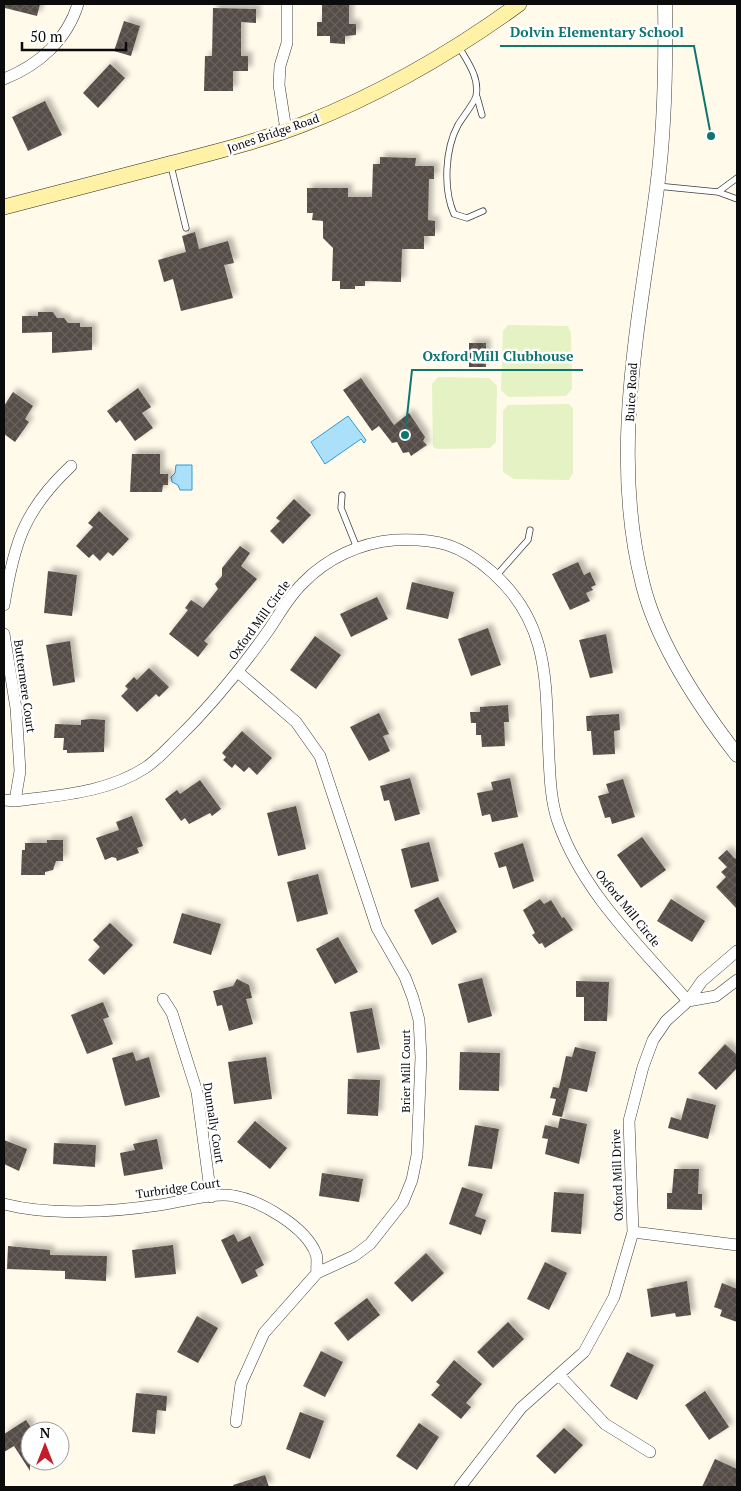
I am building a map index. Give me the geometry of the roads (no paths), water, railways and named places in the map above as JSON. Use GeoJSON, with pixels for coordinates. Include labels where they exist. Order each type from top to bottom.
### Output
{"type":"FeatureCollection","features":[{"type":"Feature","properties":{"kind":"main road","name":"Jones Bridge Road"},"geometry":{"type":"LineString","coordinates":[[4,207],[245,144],[286,130],[361,99],[421,68],[515,5]]}},
{"type":"Feature","properties":{"kind":"street"},"geometry":{"type":"LineString","coordinates":[[4,79],[47,54],[67,32],[78,4]]}},
{"type":"Feature","properties":{"kind":"street"},"geometry":{"type":"LineString","coordinates":[[286,130],[279,86],[280,66],[287,43],[287,4]]}},
{"type":"Feature","properties":{"kind":"street","name":"Buice Road"},"geometry":{"type":"LineString","coordinates":[[665,4],[665,96],[657,186],[634,348],[628,480],[635,546],[643,586],[658,626],[693,693],[737,755]]}},
{"type":"Feature","properties":{"kind":"street"},"geometry":{"type":"LineString","coordinates":[[4,604],[10,567],[20,532],[52,483],[71,466]]}},
{"type":"Feature","properties":{"kind":"street","name":"Oxford Mill Circle"},"geometry":{"type":"LineString","coordinates":[[9,801],[99,788],[146,767],[198,719],[238,672],[302,583],[324,565],[357,548],[385,541],[419,539],[448,543],[480,562],[496,576],[516,596],[530,618],[539,641],[545,673],[551,785],[557,820],[569,849],[596,894],[688,1001]]}},
{"type":"Feature","properties":{"kind":"street","name":"Buttermere Court"},"geometry":{"type":"LineString","coordinates":[[4,634],[5,654],[16,708],[20,771],[9,801]]}},
{"type":"Feature","properties":{"kind":"street","name":"Brier Mill Court"},"geometry":{"type":"LineString","coordinates":[[236,1422],[241,1384],[264,1333],[316,1272],[354,1256],[370,1244],[403,1202],[412,1180],[417,1154],[421,1067],[419,1020],[405,978],[377,928],[367,902],[320,756],[296,722],[238,672]]}},
{"type":"Feature","properties":{"kind":"street","name":"Oxford Mill Drive"},"geometry":{"type":"LineString","coordinates":[[460,1487],[521,1408],[584,1352],[614,1297],[632,1232],[629,1121],[643,1067],[653,1040],[666,1021],[688,1001],[702,981],[737,951]]}},
{"type":"Feature","properties":{"kind":"street"},"geometry":{"type":"LineString","coordinates":[[688,1001],[716,996],[737,980]]}},
{"type":"Feature","properties":{"kind":"street","name":"Dunnally Court"},"geometry":{"type":"LineString","coordinates":[[163,999],[172,1013],[197,1092],[211,1197]]}},
{"type":"Feature","properties":{"kind":"street","name":"Turbridge Court"},"geometry":{"type":"LineString","coordinates":[[4,1204],[50,1210],[93,1211],[136,1208],[233,1195],[272,1210],[305,1238],[316,1254],[316,1272]]}},
{"type":"Feature","properties":{"kind":"street"},"geometry":{"type":"LineString","coordinates":[[632,1232],[737,1245]]}},
{"type":"Feature","properties":{"kind":"street"},"geometry":{"type":"LineString","coordinates":[[559,1375],[606,1424],[650,1452]]}},
{"type":"Feature","properties":{"kind":"lane"},"geometry":{"type":"LineString","coordinates":[[458,45],[474,72],[476,97],[482,115]]}},
{"type":"Feature","properties":{"kind":"lane"},"geometry":{"type":"LineString","coordinates":[[476,97],[453,134],[448,160],[449,204],[454,214],[467,218],[483,211]]}},
{"type":"Feature","properties":{"kind":"lane"},"geometry":{"type":"LineString","coordinates":[[170,164],[186,228]]}},
{"type":"Feature","properties":{"kind":"lane"},"geometry":{"type":"LineString","coordinates":[[718,192],[737,178]]}},
{"type":"Feature","properties":{"kind":"lane"},"geometry":{"type":"LineString","coordinates":[[657,186],[718,192],[737,199]]}},
{"type":"Feature","properties":{"kind":"lane"},"geometry":{"type":"LineString","coordinates":[[342,495],[341,508],[357,548]]}},
{"type":"Feature","properties":{"kind":"lane"},"geometry":{"type":"LineString","coordinates":[[496,576],[528,540],[530,530]]}},
{"type":"Feature","properties":{"kind":"water"},"geometry":{"type":"Polygon","coordinates":[[[348,416],[366,440],[364,443],[361,439],[325,464],[311,442],[348,416]]]}},
{"type":"Feature","properties":{"kind":"water"},"geometry":{"type":"Polygon","coordinates":[[[176,465],[192,465],[192,490],[180,490],[178,485],[172,482],[171,477],[175,473],[176,465]]]}},
{"type":"Feature","properties":{"kind":"place","name":"Dolvin Elementary School"},"geometry":{"type":"Point","coordinates":[711,136]}},
{"type":"Feature","properties":{"kind":"place","name":"Oxford Mill Clubhouse"},"geometry":{"type":"Point","coordinates":[405,435]}}]}
